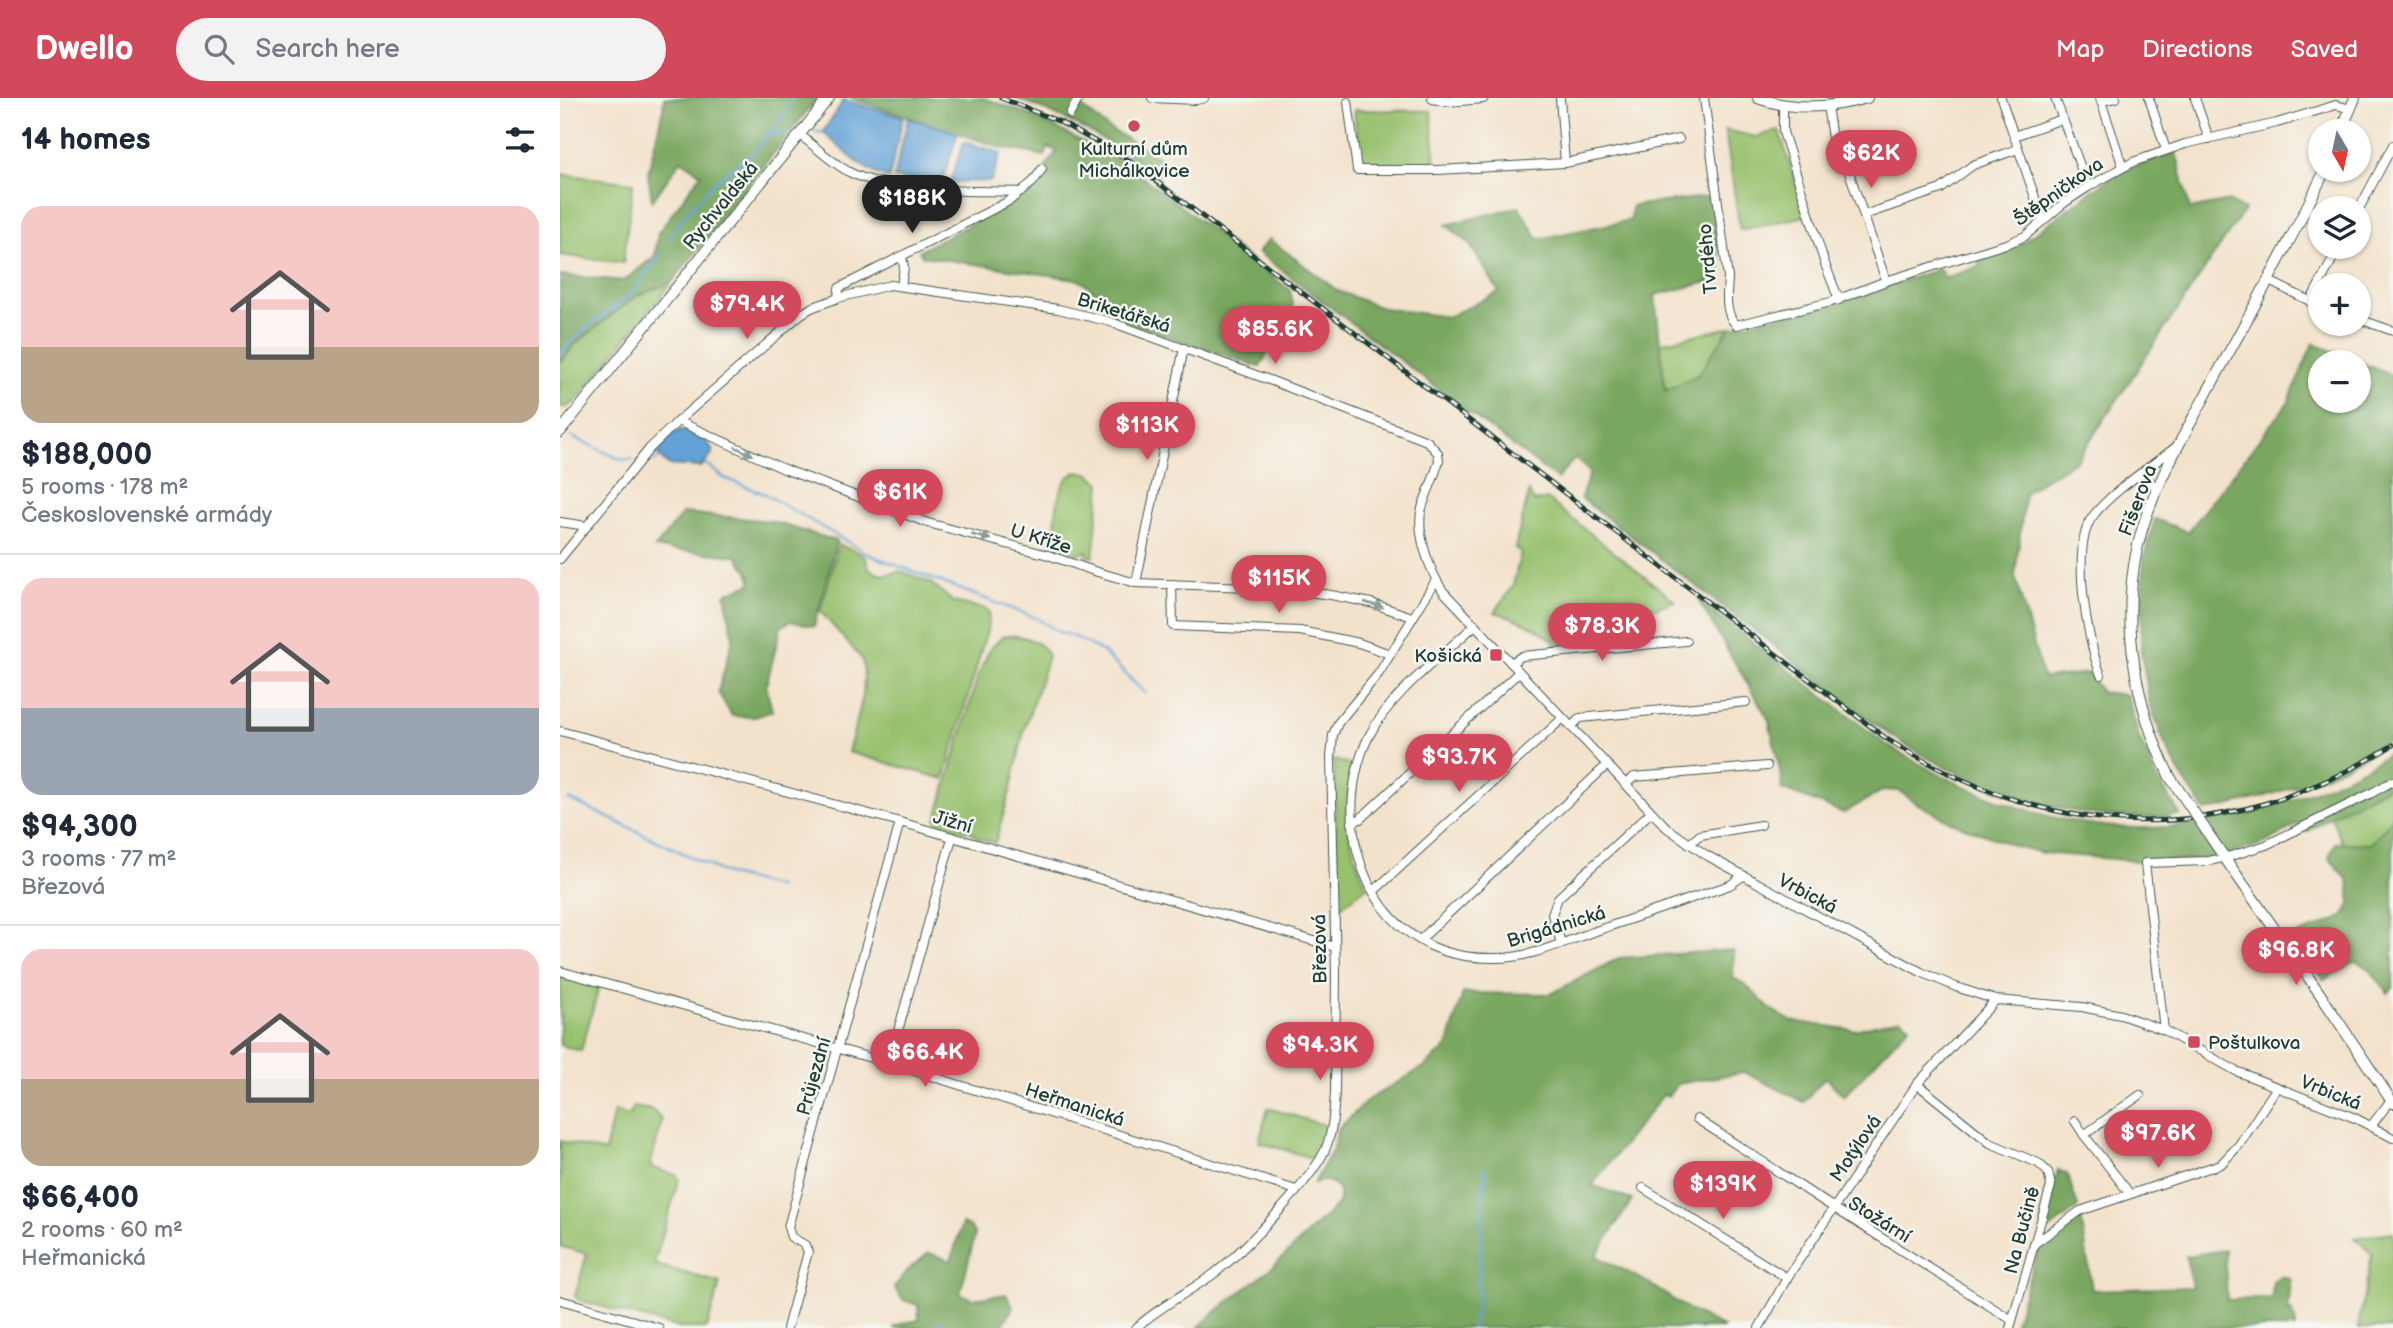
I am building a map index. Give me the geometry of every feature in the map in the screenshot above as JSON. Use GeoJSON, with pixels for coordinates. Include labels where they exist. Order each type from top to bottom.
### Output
{"type":"FeatureCollection","features":[{"type":"Feature","properties":{"kind":"street"},"geometry":{"type":"LineString","coordinates":[[1070,114],[1079,98]]}},
{"type":"Feature","properties":{"kind":"street"},"geometry":{"type":"LineString","coordinates":[[1152,98],[1204,98]]}},
{"type":"Feature","properties":{"kind":"street"},"geometry":{"type":"LineString","coordinates":[[1433,98],[1448,101],[1483,98]]}},
{"type":"Feature","properties":{"kind":"street"},"geometry":{"type":"LineString","coordinates":[[1560,98],[1565,163]]}},
{"type":"Feature","properties":{"kind":"street","name":"Tvrdého"},"geometry":{"type":"LineString","coordinates":[[1704,98],[1728,278],[1727,303],[1733,321],[1737,325],[1826,304]]}},
{"type":"Feature","properties":{"kind":"street"},"geometry":{"type":"LineString","coordinates":[[1758,98],[1783,105],[1827,106],[1867,98]]}},
{"type":"Feature","properties":{"kind":"street"},"geometry":{"type":"LineString","coordinates":[[2001,98],[2043,221]]}},
{"type":"Feature","properties":{"kind":"street"},"geometry":{"type":"LineString","coordinates":[[2055,98],[2088,187]]}},
{"type":"Feature","properties":{"kind":"street"},"geometry":{"type":"LineString","coordinates":[[2116,98],[2101,100],[2123,167]]}},
{"type":"Feature","properties":{"kind":"street"},"geometry":{"type":"LineString","coordinates":[[2150,98],[2166,150]]}},
{"type":"Feature","properties":{"kind":"street"},"geometry":{"type":"LineString","coordinates":[[2195,98],[2209,139]]}},
{"type":"Feature","properties":{"kind":"street"},"geometry":{"type":"LineString","coordinates":[[2347,119],[2355,98]]}},
{"type":"Feature","properties":{"kind":"street","name":"Rychvaldská"},"geometry":{"type":"LineString","coordinates":[[560,432],[800,135],[826,99]]}},
{"type":"Feature","properties":{"kind":"street"},"geometry":{"type":"LineString","coordinates":[[1348,102],[1357,170],[1437,170],[1565,163],[1679,139]]}},
{"type":"Feature","properties":{"kind":"street"},"geometry":{"type":"LineString","coordinates":[[1783,105],[1783,132],[1839,300]]}},
{"type":"Feature","properties":{"kind":"street","name":"Štěpničkova"},"geometry":{"type":"LineString","coordinates":[[1826,304],[1886,281],[2025,236],[2088,187],[2123,167],[2166,150],[2277,123],[2336,105],[2351,110]]}},
{"type":"Feature","properties":{"kind":"street"},"geometry":{"type":"LineString","coordinates":[[1827,106],[1832,138],[1847,166],[1886,281]]}},
{"type":"Feature","properties":{"kind":"street"},"geometry":{"type":"LineString","coordinates":[[2014,136],[2062,119]]}},
{"type":"Feature","properties":{"kind":"street"},"geometry":{"type":"LineString","coordinates":[[800,135],[842,168],[873,180],[902,186],[1021,192]]}},
{"type":"Feature","properties":{"kind":"street"},"geometry":{"type":"LineString","coordinates":[[2366,196],[2393,145]]}},
{"type":"Feature","properties":{"kind":"street"},"geometry":{"type":"LineString","coordinates":[[1864,215],[1941,189],[1973,165],[2018,149]]}},
{"type":"Feature","properties":{"kind":"street"},"geometry":{"type":"LineString","coordinates":[[563,556],[645,454],[678,421],[800,315],[838,298],[839,288],[1021,192],[1033,182],[1042,169]]}},
{"type":"Feature","properties":{"kind":"street","name":"Fišerova"},"geometry":{"type":"LineString","coordinates":[[2319,182],[2179,444],[2148,510],[2138,546],[2132,586],[2132,633],[2141,705],[2158,753],[2170,777],[2392,1102]]}},
{"type":"Feature","properties":{"kind":"street"},"geometry":{"type":"LineString","coordinates":[[901,286],[904,267],[902,257]]}},
{"type":"Feature","properties":{"kind":"street"},"geometry":{"type":"LineString","coordinates":[[2267,281],[2308,301]]}},
{"type":"Feature","properties":{"kind":"street","name":"Briketářská"},"geometry":{"type":"LineString","coordinates":[[838,298],[879,287],[901,286],[1084,315],[1184,348],[1427,441]]}},
{"type":"Feature","properties":{"kind":"street"},"geometry":{"type":"LineString","coordinates":[[2371,323],[2393,331]]}},
{"type":"Feature","properties":{"kind":"street"},"geometry":{"type":"LineString","coordinates":[[1136,583],[1184,348]]}},
{"type":"Feature","properties":{"kind":"street","name":"U Kříže"},"geometry":{"type":"LineString","coordinates":[[678,421],[784,469],[928,523],[1048,555],[1136,583],[1277,588],[1331,594],[1371,603],[1412,617]]}},
{"type":"Feature","properties":{"kind":"street","name":"Vrbická"},"geometry":{"type":"LineString","coordinates":[[1427,441],[1438,453],[1439,460],[1421,518],[1426,548],[1436,580],[1625,785],[1667,828],[1689,844],[1742,876],[1922,972],[1956,987],[1996,1000],[2082,1007],[2121,1015],[2164,1030],[2236,1071],[2371,1126],[2393,1138]]}},
{"type":"Feature","properties":{"kind":"street"},"geometry":{"type":"LineString","coordinates":[[2101,675],[2093,656],[2083,586],[2081,566],[2085,532],[2091,518],[2103,505],[2179,444]]}},
{"type":"Feature","properties":{"kind":"street"},"geometry":{"type":"LineString","coordinates":[[2138,477],[2148,480],[2158,489]]}},
{"type":"Feature","properties":{"kind":"street"},"geometry":{"type":"LineString","coordinates":[[560,522],[587,526]]}},
{"type":"Feature","properties":{"kind":"street"},"geometry":{"type":"LineString","coordinates":[[1172,584],[1173,626],[1300,631],[1359,643],[1390,654],[1436,580]]}},
{"type":"Feature","properties":{"kind":"street","name":"Brigádnická"},"geometry":{"type":"LineString","coordinates":[[1475,625],[1398,697],[1382,716],[1371,733],[1358,764],[1353,785],[1352,823],[1360,861],[1374,891],[1392,918],[1420,940],[1449,953],[1492,958],[1526,955],[1730,886],[1742,876]]}},
{"type":"Feature","properties":{"kind":"street"},"geometry":{"type":"LineString","coordinates":[[1511,663],[1521,656],[1686,641]]}},
{"type":"Feature","properties":{"kind":"street","name":"Březová"},"geometry":{"type":"LineString","coordinates":[[1136,1328],[1234,1257],[1296,1190],[1327,1146],[1334,1110],[1333,735],[1338,723],[1390,654]]}},
{"type":"Feature","properties":{"kind":"street"},"geometry":{"type":"LineString","coordinates":[[1352,823],[1360,819],[1519,672]]}},
{"type":"Feature","properties":{"kind":"street"},"geometry":{"type":"LineString","coordinates":[[1571,727],[1580,718],[1746,702]]}},
{"type":"Feature","properties":{"kind":"street"},"geometry":{"type":"LineString","coordinates":[[1374,891],[1563,718]]}},
{"type":"Feature","properties":{"kind":"street","name":"Jižní"},"geometry":{"type":"LineString","coordinates":[[560,731],[900,822],[1335,947]]}},
{"type":"Feature","properties":{"kind":"street"},"geometry":{"type":"LineString","coordinates":[[1420,940],[1607,765]]}},
{"type":"Feature","properties":{"kind":"street"},"geometry":{"type":"LineString","coordinates":[[1625,785],[1634,777],[1767,766]]}},
{"type":"Feature","properties":{"kind":"street"},"geometry":{"type":"LineString","coordinates":[[2164,1030],[2145,863],[2209,861],[2266,845],[2393,781]]}},
{"type":"Feature","properties":{"kind":"street"},"geometry":{"type":"LineString","coordinates":[[1561,943],[1552,914],[1558,898],[1651,812]]}},
{"type":"Feature","properties":{"kind":"street","name":"Průjezdní"},"geometry":{"type":"LineString","coordinates":[[788,1328],[808,1252],[805,1245],[790,1237],[788,1227],[900,822]]}},
{"type":"Feature","properties":{"kind":"street"},"geometry":{"type":"LineString","coordinates":[[1689,844],[1700,835],[1762,825]]}},
{"type":"Feature","properties":{"kind":"street"},"geometry":{"type":"LineString","coordinates":[[889,1063],[953,838]]}},
{"type":"Feature","properties":{"kind":"street","name":"Heřmanická"},"geometry":{"type":"LineString","coordinates":[[560,971],[889,1063],[1296,1190]]}},
{"type":"Feature","properties":{"kind":"street","name":"Motýlová"},"geometry":{"type":"LineString","coordinates":[[1759,1328],[1787,1278],[1917,1084],[1996,1000]]}},
{"type":"Feature","properties":{"kind":"street","name":"Na Bučině"},"geometry":{"type":"LineString","coordinates":[[1917,1084],[1990,1143],[2038,1163],[2048,1172],[2051,1186],[2011,1324]]}},
{"type":"Feature","properties":{"kind":"street"},"geometry":{"type":"LineString","coordinates":[[2034,1244],[2080,1211],[2221,1164],[2239,1145],[2277,1087]]}},
{"type":"Feature","properties":{"kind":"street"},"geometry":{"type":"LineString","coordinates":[[2084,1135],[2140,1095]]}},
{"type":"Feature","properties":{"kind":"street"},"geometry":{"type":"LineString","coordinates":[[2371,1126],[2392,1102]]}},
{"type":"Feature","properties":{"kind":"street","name":"Stožární"},"geometry":{"type":"LineString","coordinates":[[1697,1119],[2011,1324]]}},
{"type":"Feature","properties":{"kind":"street"},"geometry":{"type":"LineString","coordinates":[[2076,1121],[2130,1194]]}},
{"type":"Feature","properties":{"kind":"street"},"geometry":{"type":"LineString","coordinates":[[1643,1188],[1787,1278]]}},
{"type":"Feature","properties":{"kind":"street"},"geometry":{"type":"LineString","coordinates":[[560,1300],[659,1328]]}},
{"type":"Feature","properties":{"kind":"green space"},"geometry":{"type":"Polygon","coordinates":[[[664,98],[817,98],[672,282],[636,296],[575,344],[560,363],[560,275],[624,281],[655,256],[658,233],[701,174],[681,160],[652,201],[648,173],[664,98]]]}},
{"type":"Feature","properties":{"kind":"green space"},"geometry":{"type":"Polygon","coordinates":[[[851,98],[984,98],[1033,116],[1124,163],[1290,290],[1293,305],[1260,367],[1120,320],[1089,287],[1076,279],[922,256],[919,251],[1017,200],[1030,189],[1057,151],[1048,147],[1045,156],[1000,147],[851,98]]]}},
{"type":"Feature","properties":{"kind":"green space"},"geometry":{"type":"Polygon","coordinates":[[[1016,98],[1071,98],[1108,128],[1161,158],[1159,176],[1090,132],[1016,98]]]}},
{"type":"Feature","properties":{"kind":"green space"},"geometry":{"type":"Polygon","coordinates":[[[1354,110],[1431,111],[1436,167],[1361,166],[1354,110]]]}},
{"type":"Feature","properties":{"kind":"green space"},"geometry":{"type":"Polygon","coordinates":[[[1725,130],[1756,137],[1779,130],[1806,216],[1740,230],[1725,130]]]}},
{"type":"Feature","properties":{"kind":"green space"},"geometry":{"type":"Polygon","coordinates":[[[2176,152],[2190,209],[2229,201],[2244,210],[2077,460],[2025,492],[2015,576],[2043,678],[2089,673],[2101,692],[2127,695],[2139,738],[2156,776],[2180,815],[2146,818],[2112,816],[2043,804],[1977,782],[1896,739],[1581,498],[1590,472],[1575,458],[1557,479],[1258,252],[1269,239],[1338,291],[1382,308],[1448,317],[1499,292],[1469,243],[1446,225],[1519,207],[1538,239],[1631,220],[1632,206],[1712,196],[1721,279],[1655,295],[1665,391],[1698,375],[1730,327],[1837,303],[1939,269],[1945,278],[1980,266],[1977,257],[2016,247],[2118,172],[2176,152]]]}},
{"type":"Feature","properties":{"kind":"green space"},"geometry":{"type":"Polygon","coordinates":[[[560,174],[633,183],[623,263],[560,255],[560,174]]]}},
{"type":"Feature","properties":{"kind":"green space"},"geometry":{"type":"Polygon","coordinates":[[[672,282],[575,402],[560,407],[560,363],[575,344],[636,296],[672,282]]]}},
{"type":"Feature","properties":{"kind":"green space"},"geometry":{"type":"Polygon","coordinates":[[[1730,327],[1698,375],[1665,391],[1660,343],[1730,327]]]}},
{"type":"Feature","properties":{"kind":"green space"},"geometry":{"type":"Polygon","coordinates":[[[2313,343],[2330,350],[2310,350],[2313,343]]]}},
{"type":"Feature","properties":{"kind":"green space"},"geometry":{"type":"Polygon","coordinates":[[[2308,355],[2308,413],[2371,413],[2371,367],[2393,376],[2393,738],[2349,764],[2303,784],[2205,811],[2179,772],[2164,742],[2150,704],[2141,651],[2144,557],[2155,519],[2188,532],[2289,401],[2308,355]]]}},
{"type":"Feature","properties":{"kind":"green space"},"geometry":{"type":"Polygon","coordinates":[[[1077,472],[1088,473],[1101,483],[1093,557],[1087,556],[1087,551],[1072,554],[1063,551],[1055,538],[1056,510],[1061,491],[1070,476],[1077,472]]]}},
{"type":"Feature","properties":{"kind":"green space"},"geometry":{"type":"Polygon","coordinates":[[[1529,492],[1534,502],[1547,499],[1675,601],[1655,608],[1629,598],[1615,596],[1601,631],[1599,646],[1555,648],[1555,642],[1541,632],[1519,620],[1495,612],[1513,586],[1521,552],[1515,548],[1529,492]]]}},
{"type":"Feature","properties":{"kind":"green space"},"geometry":{"type":"Polygon","coordinates":[[[683,513],[770,521],[837,541],[814,626],[790,621],[781,627],[766,686],[772,711],[755,717],[732,716],[718,692],[733,639],[725,594],[752,583],[737,556],[655,548],[683,513]]]}},
{"type":"Feature","properties":{"kind":"green space"},"geometry":{"type":"Polygon","coordinates":[[[839,545],[863,555],[869,568],[876,573],[901,571],[931,583],[953,602],[989,612],[988,627],[944,779],[848,752],[863,694],[862,659],[820,611],[839,545]]]}},
{"type":"Feature","properties":{"kind":"green space"},"geometry":{"type":"Polygon","coordinates":[[[1698,600],[1884,743],[1950,780],[1984,795],[2057,818],[2131,828],[2169,827],[2211,821],[2307,794],[2360,770],[2393,751],[2393,784],[2331,816],[2307,832],[2298,824],[2267,842],[2209,860],[2138,861],[2042,853],[1951,822],[1899,791],[1883,790],[1844,813],[1781,789],[1782,780],[1769,720],[1698,600]]]}},
{"type":"Feature","properties":{"kind":"green space"},"geometry":{"type":"Polygon","coordinates":[[[1003,636],[1029,639],[1041,646],[1048,656],[1024,731],[995,843],[978,838],[972,832],[941,825],[936,820],[979,673],[990,649],[1003,636]]]}},
{"type":"Feature","properties":{"kind":"green space"},"geometry":{"type":"Polygon","coordinates":[[[1334,760],[1352,765],[1348,798],[1349,828],[1355,856],[1367,887],[1338,909],[1334,760]]]}},
{"type":"Feature","properties":{"kind":"green space"},"geometry":{"type":"Polygon","coordinates":[[[2393,784],[2392,819],[2371,844],[2342,843],[2331,816],[2393,784]]]}},
{"type":"Feature","properties":{"kind":"green space"},"geometry":{"type":"Polygon","coordinates":[[[2393,813],[2393,988],[2388,993],[2370,970],[2356,961],[2324,980],[2297,942],[2290,938],[2343,917],[2351,903],[2348,880],[2329,858],[2335,843],[2371,844],[2392,819],[2393,813]]]}},
{"type":"Feature","properties":{"kind":"green space"},"geometry":{"type":"Polygon","coordinates":[[[1732,950],[1733,978],[1745,984],[1769,1008],[1791,1021],[1854,1030],[1900,1019],[1910,1025],[1844,1096],[1825,1077],[1804,1102],[1744,1072],[1678,1084],[1668,1096],[1664,1094],[1592,1185],[1632,1200],[1596,1256],[1645,1281],[1689,1310],[1724,1328],[1198,1328],[1275,1265],[1338,1204],[1339,1192],[1334,1184],[1326,1181],[1314,1183],[1332,1151],[1338,1129],[1369,1099],[1424,1067],[1447,1047],[1463,993],[1551,994],[1619,958],[1732,950]]]}},
{"type":"Feature","properties":{"kind":"green space"},"geometry":{"type":"Polygon","coordinates":[[[560,976],[599,987],[581,1051],[560,1045],[560,976]]]}},
{"type":"Feature","properties":{"kind":"green space"},"geometry":{"type":"Polygon","coordinates":[[[634,1107],[652,1110],[662,1120],[650,1167],[676,1175],[679,1179],[654,1264],[720,1283],[707,1328],[679,1328],[578,1300],[575,1296],[587,1254],[560,1246],[560,1141],[605,1152],[614,1111],[629,1116],[634,1107]]]}},
{"type":"Feature","properties":{"kind":"green space"},"geometry":{"type":"Polygon","coordinates":[[[1268,1108],[1327,1126],[1325,1141],[1315,1159],[1259,1142],[1268,1108]]]}},
{"type":"Feature","properties":{"kind":"green space"},"geometry":{"type":"Polygon","coordinates":[[[2058,1170],[2067,1174],[2078,1207],[2050,1229],[2043,1223],[2058,1170]]]}},
{"type":"Feature","properties":{"kind":"green space"},"geometry":{"type":"Polygon","coordinates":[[[2081,1216],[2092,1290],[2192,1287],[2186,1256],[2225,1250],[2227,1300],[2272,1298],[2273,1281],[2286,1277],[2291,1280],[2288,1310],[2291,1310],[2295,1328],[2013,1328],[2037,1253],[2045,1243],[2081,1216]]]}},
{"type":"Feature","properties":{"kind":"green space"},"geometry":{"type":"Polygon","coordinates":[[[962,1224],[970,1226],[975,1235],[960,1294],[973,1299],[1006,1294],[1013,1307],[1001,1328],[893,1328],[919,1320],[918,1305],[903,1300],[894,1287],[910,1268],[929,1253],[951,1261],[962,1224]]]}},
{"type":"Feature","properties":{"kind":"green space"},"geometry":{"type":"Polygon","coordinates":[[[2393,1232],[2393,1328],[2358,1328],[2372,1254],[2355,1238],[2393,1232]]]}},
{"type":"Feature","properties":{"kind":"water"},"geometry":{"type":"Polygon","coordinates":[[[844,100],[903,117],[889,178],[862,165],[823,132],[844,100]]]}},
{"type":"Feature","properties":{"kind":"water"},"geometry":{"type":"Polygon","coordinates":[[[908,118],[958,133],[942,181],[894,178],[908,118]]]}},
{"type":"Feature","properties":{"kind":"water"},"geometry":{"type":"Polygon","coordinates":[[[964,142],[1001,153],[991,181],[950,182],[964,142]]]}},
{"type":"Feature","properties":{"kind":"water"},"geometry":{"type":"Polygon","coordinates":[[[683,430],[702,439],[712,449],[713,454],[701,467],[668,465],[659,456],[666,439],[683,430]]]}},
{"type":"Feature","properties":{"kind":"waterway"},"geometry":{"type":"LineString","coordinates":[[670,238],[678,224],[713,183],[754,152],[778,123],[793,98]]}},
{"type":"Feature","properties":{"kind":"waterway"},"geometry":{"type":"LineString","coordinates":[[814,132],[823,132]]}},
{"type":"Feature","properties":{"kind":"waterway"},"geometry":{"type":"LineString","coordinates":[[768,133],[788,133]]}},
{"type":"Feature","properties":{"kind":"waterway"},"geometry":{"type":"LineString","coordinates":[[560,354],[588,326],[631,295],[661,253]]}},
{"type":"Feature","properties":{"kind":"waterway"},"geometry":{"type":"LineString","coordinates":[[570,436],[622,460],[632,459]]}},
{"type":"Feature","properties":{"kind":"waterway"},"geometry":{"type":"LineString","coordinates":[[654,461],[660,457]]}},
{"type":"Feature","properties":{"kind":"waterway"},"geometry":{"type":"LineString","coordinates":[[706,464],[724,478],[765,494],[870,555],[1036,618],[1059,632],[1077,638],[1103,652],[1145,693]]}},
{"type":"Feature","properties":{"kind":"waterway"},"geometry":{"type":"LineString","coordinates":[[569,799],[729,875],[778,887]]}},
{"type":"Feature","properties":{"kind":"waterway"},"geometry":{"type":"LineString","coordinates":[[1472,1328],[1477,1306],[1485,1168]]}},
{"type":"Feature","properties":{"kind":"waterway"},"geometry":{"type":"LineString","coordinates":[[933,1328],[941,1321]]}},
{"type":"Feature","properties":{"kind":"railway"},"geometry":{"type":"LineString","coordinates":[[1001,98],[1058,121],[1127,159],[1887,739],[1950,774],[2012,799],[2076,815],[2139,821],[2203,817],[2266,803],[2330,779],[2393,745]]}},
{"type":"Feature","properties":{"kind":"place","name":"Kulturní dům Michálkovice"},"geometry":{"type":"Point","coordinates":[1134,126]}},
{"type":"Feature","properties":{"kind":"place","name":"Košická"},"geometry":{"type":"Point","coordinates":[1496,655]}},
{"type":"Feature","properties":{"kind":"place","name":"Poštulkova"},"geometry":{"type":"Point","coordinates":[2194,1042]}}]}
